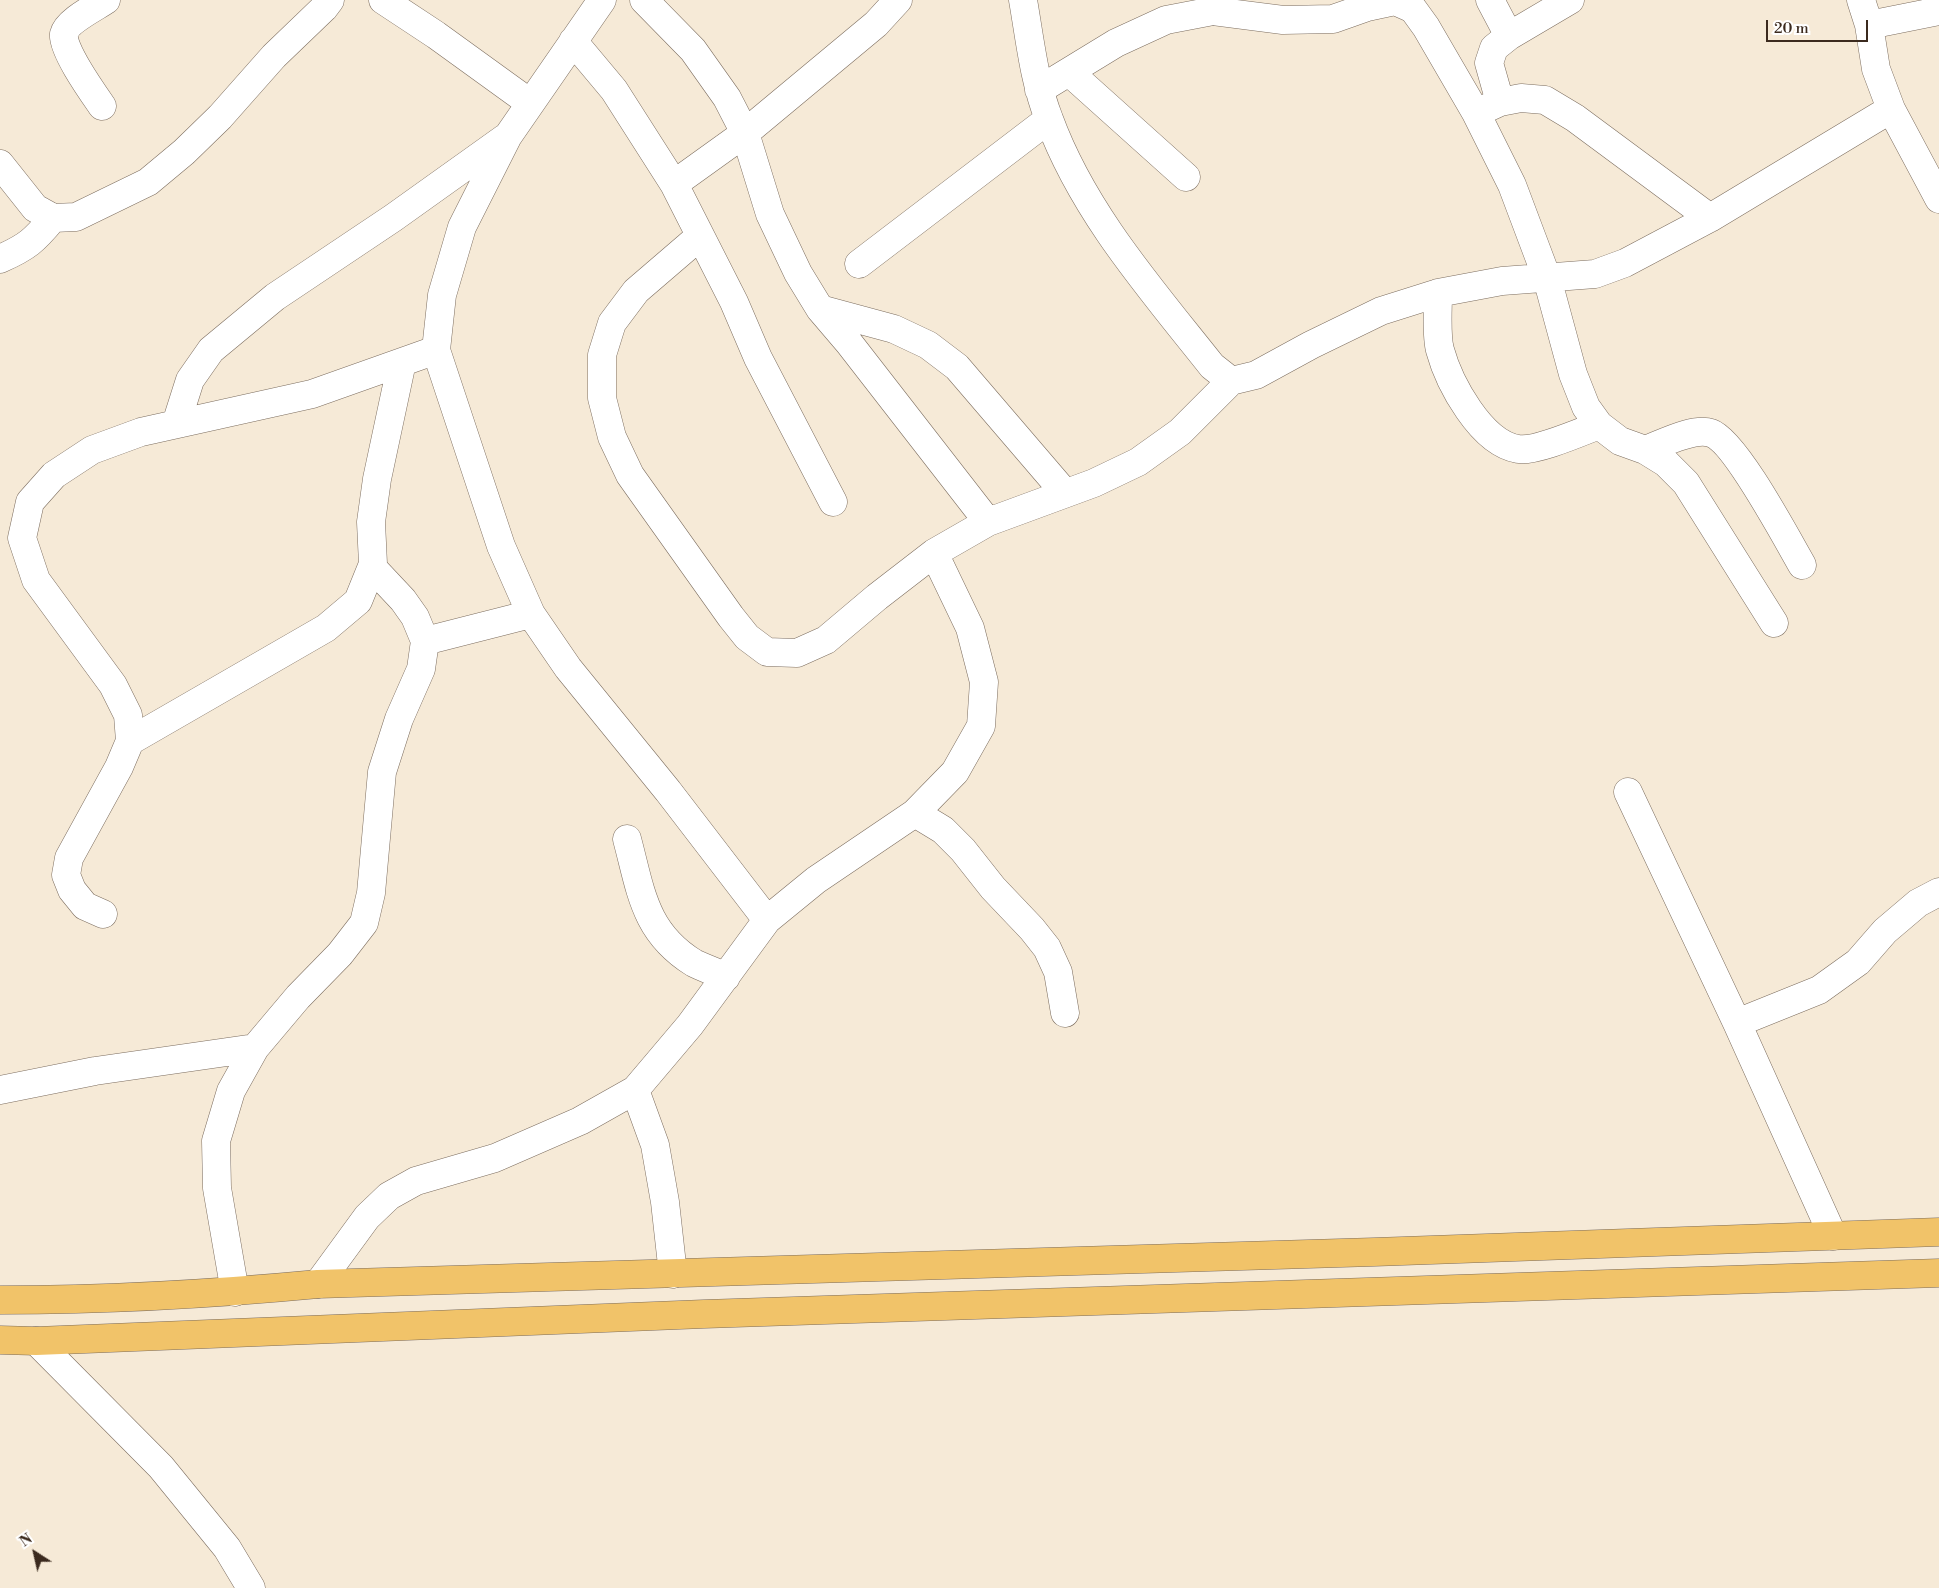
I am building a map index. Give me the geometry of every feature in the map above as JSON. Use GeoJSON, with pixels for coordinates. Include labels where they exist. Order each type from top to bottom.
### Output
{"type":"FeatureCollection","features":[{"type":"Feature","properties":{"kind":"main road"},"geometry":{"type":"LineString","coordinates":[[0,1300],[235,1292],[318,1284],[1939,1232]]}},
{"type":"Feature","properties":{"kind":"main road"},"geometry":{"type":"LineString","coordinates":[[0,1340],[36,1341],[714,1314],[1939,1273]]}},
{"type":"Feature","properties":{"kind":"street"},"geometry":{"type":"LineString","coordinates":[[102,106],[66,49],[64,34],[69,26],[81,16],[106,0]]}},
{"type":"Feature","properties":{"kind":"street"},"geometry":{"type":"LineString","coordinates":[[0,164],[35,208],[52,218],[76,217],[148,182],[184,152],[220,117],[274,56],[330,0]]}},
{"type":"Feature","properties":{"kind":"street"},"geometry":{"type":"LineString","coordinates":[[383,0],[436,35],[530,103]]}},
{"type":"Feature","properties":{"kind":"street"},"geometry":{"type":"LineString","coordinates":[[602,0],[508,136],[462,228],[442,295],[436,350],[501,546],[531,614],[568,668],[668,791],[767,920]]}},
{"type":"Feature","properties":{"kind":"street"},"geometry":{"type":"LineString","coordinates":[[644,0],[693,50],[727,98],[745,132],[770,214],[798,273],[820,309],[849,343],[988,522]]}},
{"type":"Feature","properties":{"kind":"street"},"geometry":{"type":"LineString","coordinates":[[674,184],[745,132],[876,24],[898,0]]}},
{"type":"Feature","properties":{"kind":"street"},"geometry":{"type":"LineString","coordinates":[[1023,0],[1039,90],[1070,168],[1109,232],[1212,366],[1231,381]]}},
{"type":"Feature","properties":{"kind":"street"},"geometry":{"type":"LineString","coordinates":[[1490,0],[1509,36]]}},
{"type":"Feature","properties":{"kind":"street"},"geometry":{"type":"LineString","coordinates":[[1500,102],[1489,63],[1494,48],[1509,36],[1570,0]]}},
{"type":"Feature","properties":{"kind":"street"},"geometry":{"type":"LineString","coordinates":[[1039,90],[1116,43],[1166,20],[1214,5],[1283,20],[1333,19],[1367,7],[1395,1],[1413,9],[1426,27],[1476,113],[1512,185],[1547,278],[1573,374],[1586,407],[1599,425],[1620,441],[1644,450],[1666,463],[1686,483],[1774,623]]}},
{"type":"Feature","properties":{"kind":"street"},"geometry":{"type":"LineString","coordinates":[[1939,11],[1865,12],[1876,69],[1891,109],[1939,199]]}},
{"type":"Feature","properties":{"kind":"street"},"geometry":{"type":"LineString","coordinates":[[573,41],[614,90],[674,184],[734,302],[758,358],[833,502]]}},
{"type":"Feature","properties":{"kind":"street"},"geometry":{"type":"LineString","coordinates":[[1069,72],[1186,177]]}},
{"type":"Feature","properties":{"kind":"street"},"geometry":{"type":"LineString","coordinates":[[1476,113],[1500,102],[1521,98],[1544,100],[1575,118],[1710,218]]}},
{"type":"Feature","properties":{"kind":"street"},"geometry":{"type":"LineString","coordinates":[[700,236],[636,291],[612,323],[602,355],[602,398],[612,437],[630,474],[731,617],[747,637],[767,652],[796,653],[826,640],[934,553],[988,522],[1094,483],[1138,462],[1180,432],[1231,381],[1256,375],[1311,345],[1381,311],[1438,293],[1502,281],[1595,274],[1617,265],[1710,218],[1891,109]]}},
{"type":"Feature","properties":{"kind":"street"},"geometry":{"type":"LineString","coordinates":[[859,264],[1049,119]]}},
{"type":"Feature","properties":{"kind":"street"},"geometry":{"type":"LineString","coordinates":[[176,424],[190,380],[210,350],[275,297],[393,218],[508,136]]}},
{"type":"Feature","properties":{"kind":"street"},"geometry":{"type":"LineString","coordinates":[[0,259],[24,248],[39,235],[52,218]]}},
{"type":"Feature","properties":{"kind":"street"},"geometry":{"type":"LineString","coordinates":[[1438,293],[1440,349],[1455,388],[1474,419],[1496,439],[1518,449],[1544,445],[1599,425]]}},
{"type":"Feature","properties":{"kind":"street"},"geometry":{"type":"LineString","coordinates":[[820,309],[894,329],[928,345],[957,367],[1065,493]]}},
{"type":"Feature","properties":{"kind":"street"},"geometry":{"type":"LineString","coordinates":[[103,914],[85,906],[72,890],[66,875],[69,858],[119,767],[130,741],[128,715],[113,685],[36,580],[22,538],[30,502],[54,475],[92,450],[141,432],[312,394],[436,350]]}},
{"type":"Feature","properties":{"kind":"street"},"geometry":{"type":"LineString","coordinates":[[130,741],[326,628],[358,601],[372,567],[371,522],[377,479],[402,362]]}},
{"type":"Feature","properties":{"kind":"street"},"geometry":{"type":"LineString","coordinates":[[1644,450],[1694,432],[1711,433],[1728,445],[1742,464],[1802,565]]}},
{"type":"Feature","properties":{"kind":"street"},"geometry":{"type":"LineString","coordinates":[[318,1284],[366,1217],[389,1196],[416,1181],[495,1158],[572,1125],[636,1090],[690,1025],[767,920],[816,880],[915,813],[955,772],[981,726],[984,682],[970,628],[934,553]]}},
{"type":"Feature","properties":{"kind":"street"},"geometry":{"type":"LineString","coordinates":[[235,1292],[217,1188],[216,1141],[231,1091],[255,1048],[298,997],[340,954],[364,923],[371,893],[382,772],[399,719],[421,669],[425,641],[415,617],[403,600],[372,567]]}},
{"type":"Feature","properties":{"kind":"street"},"geometry":{"type":"LineString","coordinates":[[425,641],[531,614]]}},
{"type":"Feature","properties":{"kind":"street"},"geometry":{"type":"LineString","coordinates":[[1628,792],[1738,1023],[1833,1236]]}},
{"type":"Feature","properties":{"kind":"street"},"geometry":{"type":"LineString","coordinates":[[915,813],[943,830],[963,850],[993,888],[1032,929],[1047,948],[1058,972],[1065,1013]]}},
{"type":"Feature","properties":{"kind":"street"},"geometry":{"type":"LineString","coordinates":[[627,839],[644,905],[654,926],[673,946],[695,963],[726,977]]}},
{"type":"Feature","properties":{"kind":"street"},"geometry":{"type":"LineString","coordinates":[[1738,1023],[1819,990],[1858,962],[1885,931],[1918,902],[1939,892]]}},
{"type":"Feature","properties":{"kind":"street"},"geometry":{"type":"LineString","coordinates":[[0,1090],[95,1071],[255,1048]]}},
{"type":"Feature","properties":{"kind":"street"},"geometry":{"type":"LineString","coordinates":[[636,1090],[655,1145],[665,1202],[673,1274]]}},
{"type":"Feature","properties":{"kind":"street"},"geometry":{"type":"LineString","coordinates":[[36,1341],[161,1467],[226,1548],[251,1588]]}}]}
